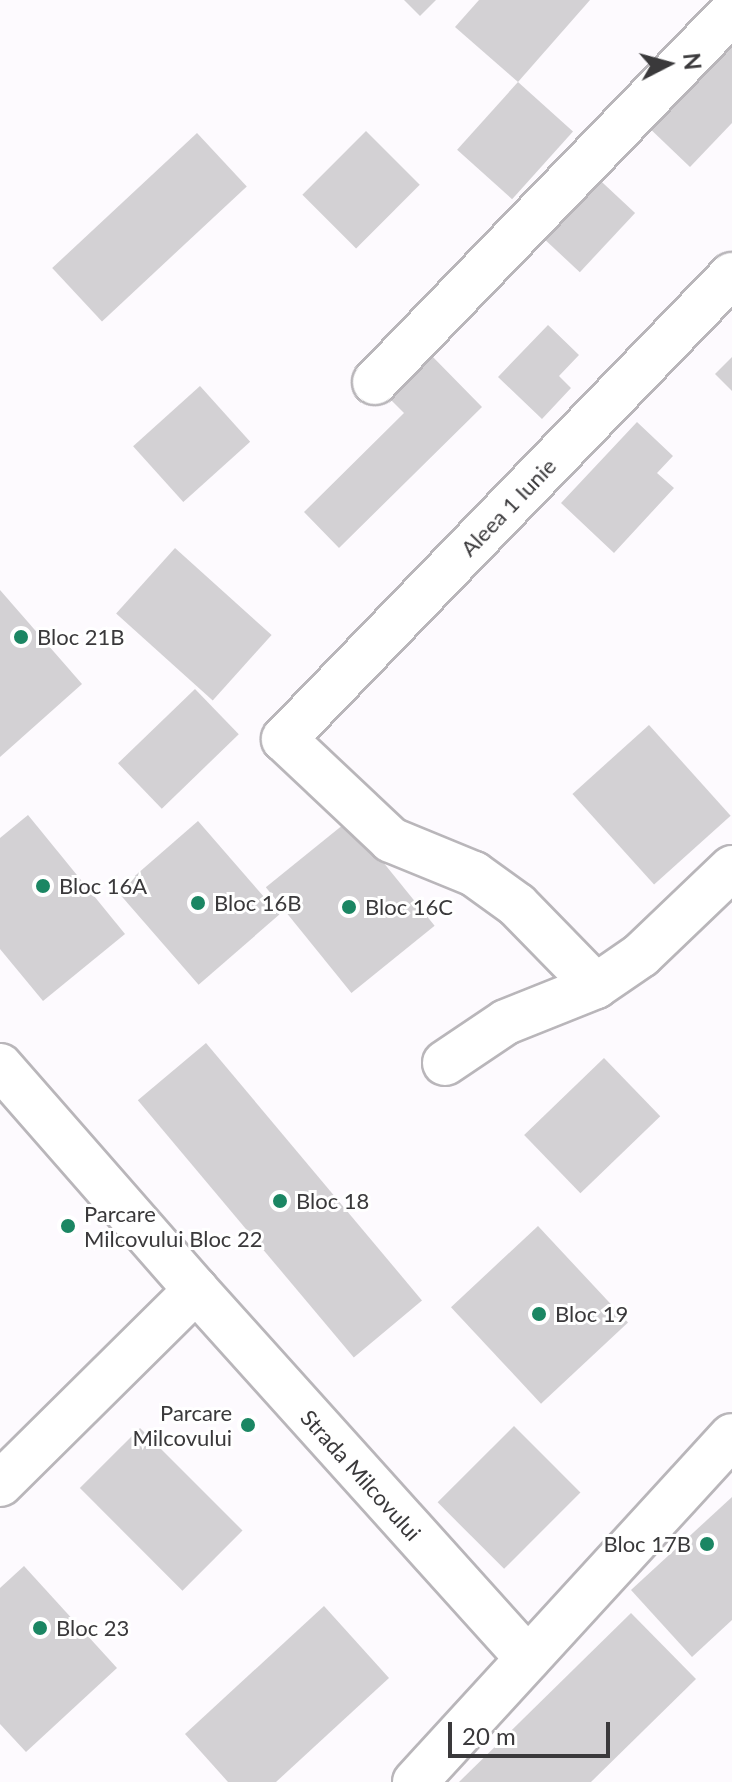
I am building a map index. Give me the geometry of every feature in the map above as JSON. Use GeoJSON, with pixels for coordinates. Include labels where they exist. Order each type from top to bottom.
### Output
{"type":"FeatureCollection","features":[{"type":"Feature","properties":{"kind":"street"},"geometry":{"type":"LineString","coordinates":[[375,382],[732,12]]}},
{"type":"Feature","properties":{"kind":"street","name":"Aleea 1 Iunie"},"geometry":{"type":"LineString","coordinates":[[596,986],[517,905],[474,874],[391,840],[284,739],[732,275]]}},
{"type":"Feature","properties":{"kind":"street"},"geometry":{"type":"LineString","coordinates":[[445,1063],[506,1022],[596,986],[641,955],[732,868]]}},
{"type":"Feature","properties":{"kind":"street","name":"Strada Milcovului"},"geometry":{"type":"LineString","coordinates":[[0,1066],[196,1290],[528,1659]]}},
{"type":"Feature","properties":{"kind":"street"},"geometry":{"type":"LineString","coordinates":[[0,1484],[196,1290]]}},
{"type":"Feature","properties":{"kind":"street"},"geometry":{"type":"LineString","coordinates":[[415,1782],[732,1436]]}},
{"type":"Feature","properties":{"kind":"building"},"geometry":{"type":"Polygon","coordinates":[[[404,0],[436,0],[420,16],[404,0]]]}},
{"type":"Feature","properties":{"kind":"building"},"geometry":{"type":"Polygon","coordinates":[[[479,0],[590,0],[518,82],[455,27],[479,0]]]}},
{"type":"Feature","properties":{"kind":"building"},"geometry":{"type":"Polygon","coordinates":[[[732,40],[732,123],[690,167],[644,123],[732,40]]]}},
{"type":"Feature","properties":{"kind":"building"},"geometry":{"type":"Polygon","coordinates":[[[518,82],[573,132],[512,199],[457,150],[518,82]]]}},
{"type":"Feature","properties":{"kind":"building"},"geometry":{"type":"Polygon","coordinates":[[[366,131],[420,185],[356,248],[302,195],[366,131]]]}},
{"type":"Feature","properties":{"kind":"building"},"geometry":{"type":"Polygon","coordinates":[[[197,133],[247,186],[102,321],[52,268],[197,133]]]}},
{"type":"Feature","properties":{"kind":"building"},"geometry":{"type":"Polygon","coordinates":[[[589,170],[635,213],[580,272],[534,229],[589,170]]]}},
{"type":"Feature","properties":{"kind":"building"},"geometry":{"type":"Polygon","coordinates":[[[548,325],[579,355],[559,376],[571,388],[542,419],[498,377],[548,325]]]}},
{"type":"Feature","properties":{"kind":"building"},"geometry":{"type":"Polygon","coordinates":[[[429,353],[482,407],[339,548],[304,512],[404,413],[386,395],[429,353]]]}},
{"type":"Feature","properties":{"kind":"building"},"geometry":{"type":"Polygon","coordinates":[[[732,357],[732,391],[715,374],[732,357]]]}},
{"type":"Feature","properties":{"kind":"building"},"geometry":{"type":"Polygon","coordinates":[[[200,386],[250,442],[183,502],[133,446],[200,386]]]}},
{"type":"Feature","properties":{"kind":"building"},"geometry":{"type":"Polygon","coordinates":[[[637,422],[673,456],[657,473],[674,488],[614,553],[561,503],[637,422]]]}},
{"type":"Feature","properties":{"kind":"building"},"geometry":{"type":"Polygon","coordinates":[[[175,548],[272,635],[213,700],[116,613],[175,548]]]}},
{"type":"Feature","properties":{"kind":"building","name":"Bloc 21B"},"geometry":{"type":"Polygon","coordinates":[[[0,590],[82,684],[0,757],[0,590]]]}},
{"type":"Feature","properties":{"kind":"building"},"geometry":{"type":"Polygon","coordinates":[[[195,689],[239,734],[162,809],[118,763],[195,689]]]}},
{"type":"Feature","properties":{"kind":"building"},"geometry":{"type":"Polygon","coordinates":[[[649,725],[731,816],[654,885],[572,794],[649,725]]]}},
{"type":"Feature","properties":{"kind":"building","name":"Bloc 16A"},"geometry":{"type":"Polygon","coordinates":[[[28,815],[125,934],[43,1001],[0,949],[0,838],[28,815]]]}},
{"type":"Feature","properties":{"kind":"building","name":"Bloc 16C"},"geometry":{"type":"Polygon","coordinates":[[[349,820],[435,926],[351,993],[266,887],[349,820]]]}},
{"type":"Feature","properties":{"kind":"building","name":"Bloc 16B"},"geometry":{"type":"Polygon","coordinates":[[[198,821],[279,915],[199,985],[117,891],[198,821]]]}},
{"type":"Feature","properties":{"kind":"building","name":"Bloc 18"},"geometry":{"type":"Polygon","coordinates":[[[206,1043],[422,1300],[354,1358],[138,1100],[206,1043]]]}},
{"type":"Feature","properties":{"kind":"building"},"geometry":{"type":"Polygon","coordinates":[[[604,1058],[660,1116],[580,1193],[524,1135],[604,1058]]]}},
{"type":"Feature","properties":{"kind":"building","name":"Bloc 19"},"geometry":{"type":"Polygon","coordinates":[[[538,1226],[628,1323],[541,1404],[451,1307],[538,1226]]]}},
{"type":"Feature","properties":{"kind":"building"},"geometry":{"type":"Polygon","coordinates":[[[514,1426],[580,1492],[504,1569],[438,1502],[514,1426]]]}},
{"type":"Feature","properties":{"kind":"building"},"geometry":{"type":"Polygon","coordinates":[[[140,1428],[243,1531],[182,1591],[80,1488],[140,1428]]]}},
{"type":"Feature","properties":{"kind":"building","name":"Bloc 17B"},"geometry":{"type":"Polygon","coordinates":[[[732,1497],[732,1620],[692,1657],[631,1590],[732,1497]]]}},
{"type":"Feature","properties":{"kind":"building","name":"Bloc 23"},"geometry":{"type":"Polygon","coordinates":[[[24,1566],[117,1668],[26,1752],[0,1724],[0,1588],[24,1566]]]}},
{"type":"Feature","properties":{"kind":"building"},"geometry":{"type":"Polygon","coordinates":[[[324,1606],[389,1678],[276,1782],[228,1782],[185,1734],[324,1606]]]}},
{"type":"Feature","properties":{"kind":"building"},"geometry":{"type":"Polygon","coordinates":[[[631,1613],[696,1679],[591,1782],[459,1782],[631,1613]]]}},
{"type":"Feature","properties":{"kind":"place","name":"Bloc 21B"},"geometry":{"type":"Point","coordinates":[21,637]}},
{"type":"Feature","properties":{"kind":"place","name":"Bloc 16A"},"geometry":{"type":"Point","coordinates":[43,886]}},
{"type":"Feature","properties":{"kind":"place","name":"Bloc 16B"},"geometry":{"type":"Point","coordinates":[198,903]}},
{"type":"Feature","properties":{"kind":"place","name":"Bloc 16C"},"geometry":{"type":"Point","coordinates":[349,907]}},
{"type":"Feature","properties":{"kind":"place","name":"Bloc 18"},"geometry":{"type":"Point","coordinates":[280,1201]}},
{"type":"Feature","properties":{"kind":"place","name":"Parcare Milcovului Bloc 22"},"geometry":{"type":"Point","coordinates":[68,1226]}},
{"type":"Feature","properties":{"kind":"place","name":"Bloc 19"},"geometry":{"type":"Point","coordinates":[539,1314]}},
{"type":"Feature","properties":{"kind":"place","name":"Parcare Milcovului"},"geometry":{"type":"Point","coordinates":[248,1425]}},
{"type":"Feature","properties":{"kind":"place","name":"Bloc 17B"},"geometry":{"type":"Point","coordinates":[707,1544]}},
{"type":"Feature","properties":{"kind":"place","name":"Bloc 23"},"geometry":{"type":"Point","coordinates":[40,1628]}}]}
